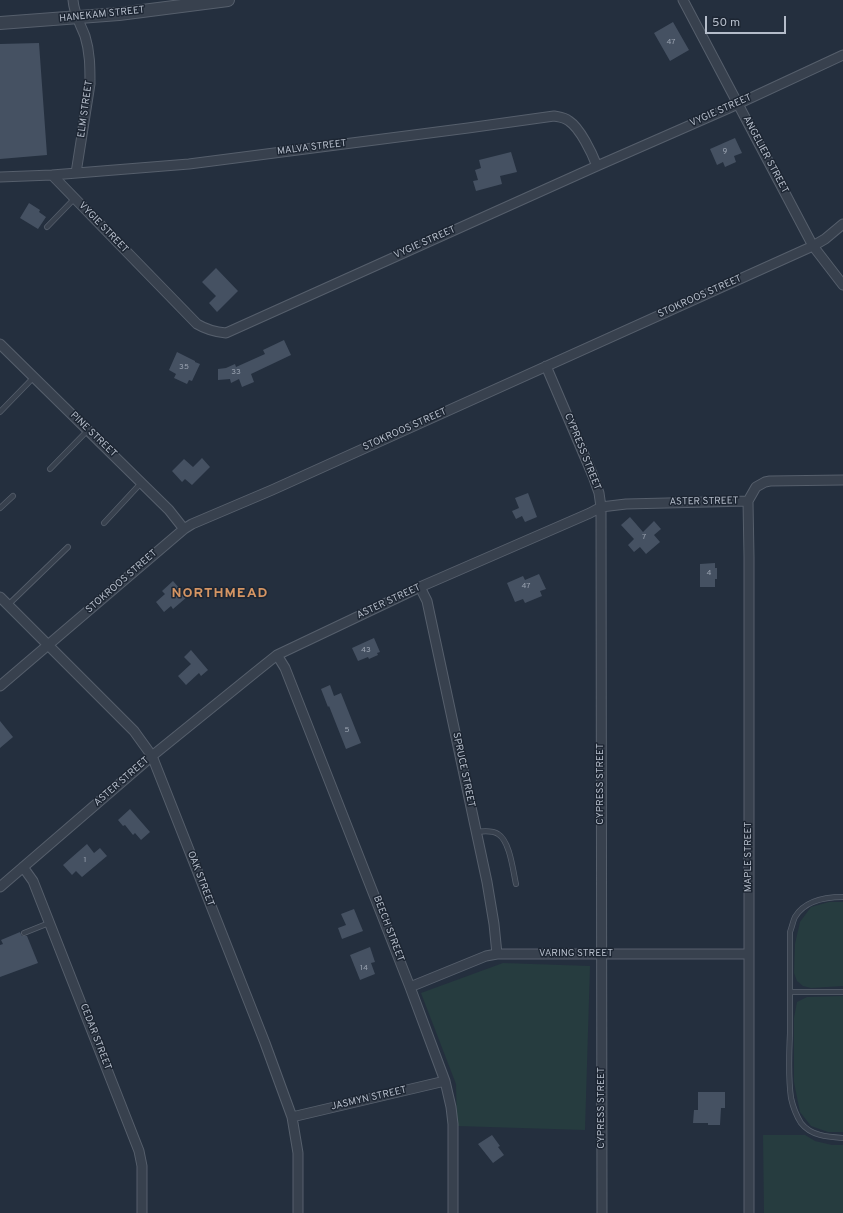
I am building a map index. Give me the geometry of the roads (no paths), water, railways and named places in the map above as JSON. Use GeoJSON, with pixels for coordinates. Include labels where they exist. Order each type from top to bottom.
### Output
{"type":"FeatureCollection","features":[{"type":"Feature","properties":{"kind":"street","name":"ELM STREET"},"geometry":{"type":"LineString","coordinates":[[73,0],[76,18],[84,35],[90,54],[90,77],[76,173]]}},
{"type":"Feature","properties":{"kind":"street","name":"HANEKAM STREET"},"geometry":{"type":"LineString","coordinates":[[0,23],[119,14],[228,0]]}},
{"type":"Feature","properties":{"kind":"street","name":"ANGELIER STREET"},"geometry":{"type":"LineString","coordinates":[[683,0],[813,246],[843,285]]}},
{"type":"Feature","properties":{"kind":"street","name":"VYGIE STREET"},"geometry":{"type":"LineString","coordinates":[[52,175],[197,324],[214,332],[226,333],[738,104],[843,55]]}},
{"type":"Feature","properties":{"kind":"street","name":"MALVA STREET"},"geometry":{"type":"LineString","coordinates":[[0,177],[52,175],[189,164],[554,116],[563,118],[574,125],[597,166]]}},
{"type":"Feature","properties":{"kind":"street","name":"STOKROOS STREET"},"geometry":{"type":"LineString","coordinates":[[0,686],[184,529],[192,524],[272,490],[813,246],[825,239],[843,224]]}},
{"type":"Feature","properties":{"kind":"street","name":"PINE STREET"},"geometry":{"type":"LineString","coordinates":[[0,344],[169,510],[184,529]]}},
{"type":"Feature","properties":{"kind":"street","name":"CYPRESS STREET"},"geometry":{"type":"LineString","coordinates":[[546,366],[593,476],[599,493],[601,507],[602,1213]]}},
{"type":"Feature","properties":{"kind":"street","name":"ASTER STREET"},"geometry":{"type":"LineString","coordinates":[[0,887],[152,756],[277,655],[420,587],[590,514],[601,507],[626,504],[748,501],[756,488],[764,482],[793,480],[843,480]]}},
{"type":"Feature","properties":{"kind":"street","name":"MAPLE STREET"},"geometry":{"type":"LineString","coordinates":[[748,501],[749,1213]]}},
{"type":"Feature","properties":{"kind":"street","name":"SPRUCE STREET"},"geometry":{"type":"LineString","coordinates":[[420,587],[427,601],[487,882],[497,954]]}},
{"type":"Feature","properties":{"kind":"street","name":"OAK STREET"},"geometry":{"type":"LineString","coordinates":[[0,597],[134,731],[152,756],[262,1036],[292,1117],[298,1153],[298,1213]]}},
{"type":"Feature","properties":{"kind":"street","name":"BEECH STREET"},"geometry":{"type":"LineString","coordinates":[[277,655],[285,668],[410,987],[445,1081],[453,1124],[453,1213]]}},
{"type":"Feature","properties":{"kind":"street","name":"CEDAR STREET"},"geometry":{"type":"LineString","coordinates":[[23,867],[33,882],[139,1151],[142,1166],[142,1213]]}},
{"type":"Feature","properties":{"kind":"street","name":"VARING STREET"},"geometry":{"type":"LineString","coordinates":[[410,987],[486,956],[497,954],[749,954]]}},
{"type":"Feature","properties":{"kind":"street","name":"JASMYN STREET"},"geometry":{"type":"LineString","coordinates":[[292,1117],[445,1081]]}},
{"type":"Feature","properties":{"kind":"lane"},"geometry":{"type":"LineString","coordinates":[[48,226],[74,198]]}},
{"type":"Feature","properties":{"kind":"lane"},"geometry":{"type":"LineString","coordinates":[[0,412],[34,377]]}},
{"type":"Feature","properties":{"kind":"lane"},"geometry":{"type":"LineString","coordinates":[[50,469],[88,430]]}},
{"type":"Feature","properties":{"kind":"lane"},"geometry":{"type":"LineString","coordinates":[[104,523],[141,483]]}},
{"type":"Feature","properties":{"kind":"lane"},"geometry":{"type":"LineString","coordinates":[[0,508],[13,496]]}},
{"type":"Feature","properties":{"kind":"lane"},"geometry":{"type":"LineString","coordinates":[[8,605],[68,547]]}},
{"type":"Feature","properties":{"kind":"lane"},"geometry":{"type":"LineString","coordinates":[[476,832],[497,833],[505,840],[510,854],[516,884]]}},
{"type":"Feature","properties":{"kind":"lane"},"geometry":{"type":"LineString","coordinates":[[843,897],[818,900],[803,907],[795,917],[790,932],[789,1068],[791,1097],[795,1112],[802,1124],[811,1132],[828,1137],[843,1138]]}},
{"type":"Feature","properties":{"kind":"lane"},"geometry":{"type":"LineString","coordinates":[[24,933],[49,923]]}},
{"type":"Feature","properties":{"kind":"lane"},"geometry":{"type":"LineString","coordinates":[[790,992],[843,992]]}},
{"type":"Feature","properties":{"kind":"district","name":"NORTHMEAD"},"geometry":{"type":"Point","coordinates":[220,594]}}]}
